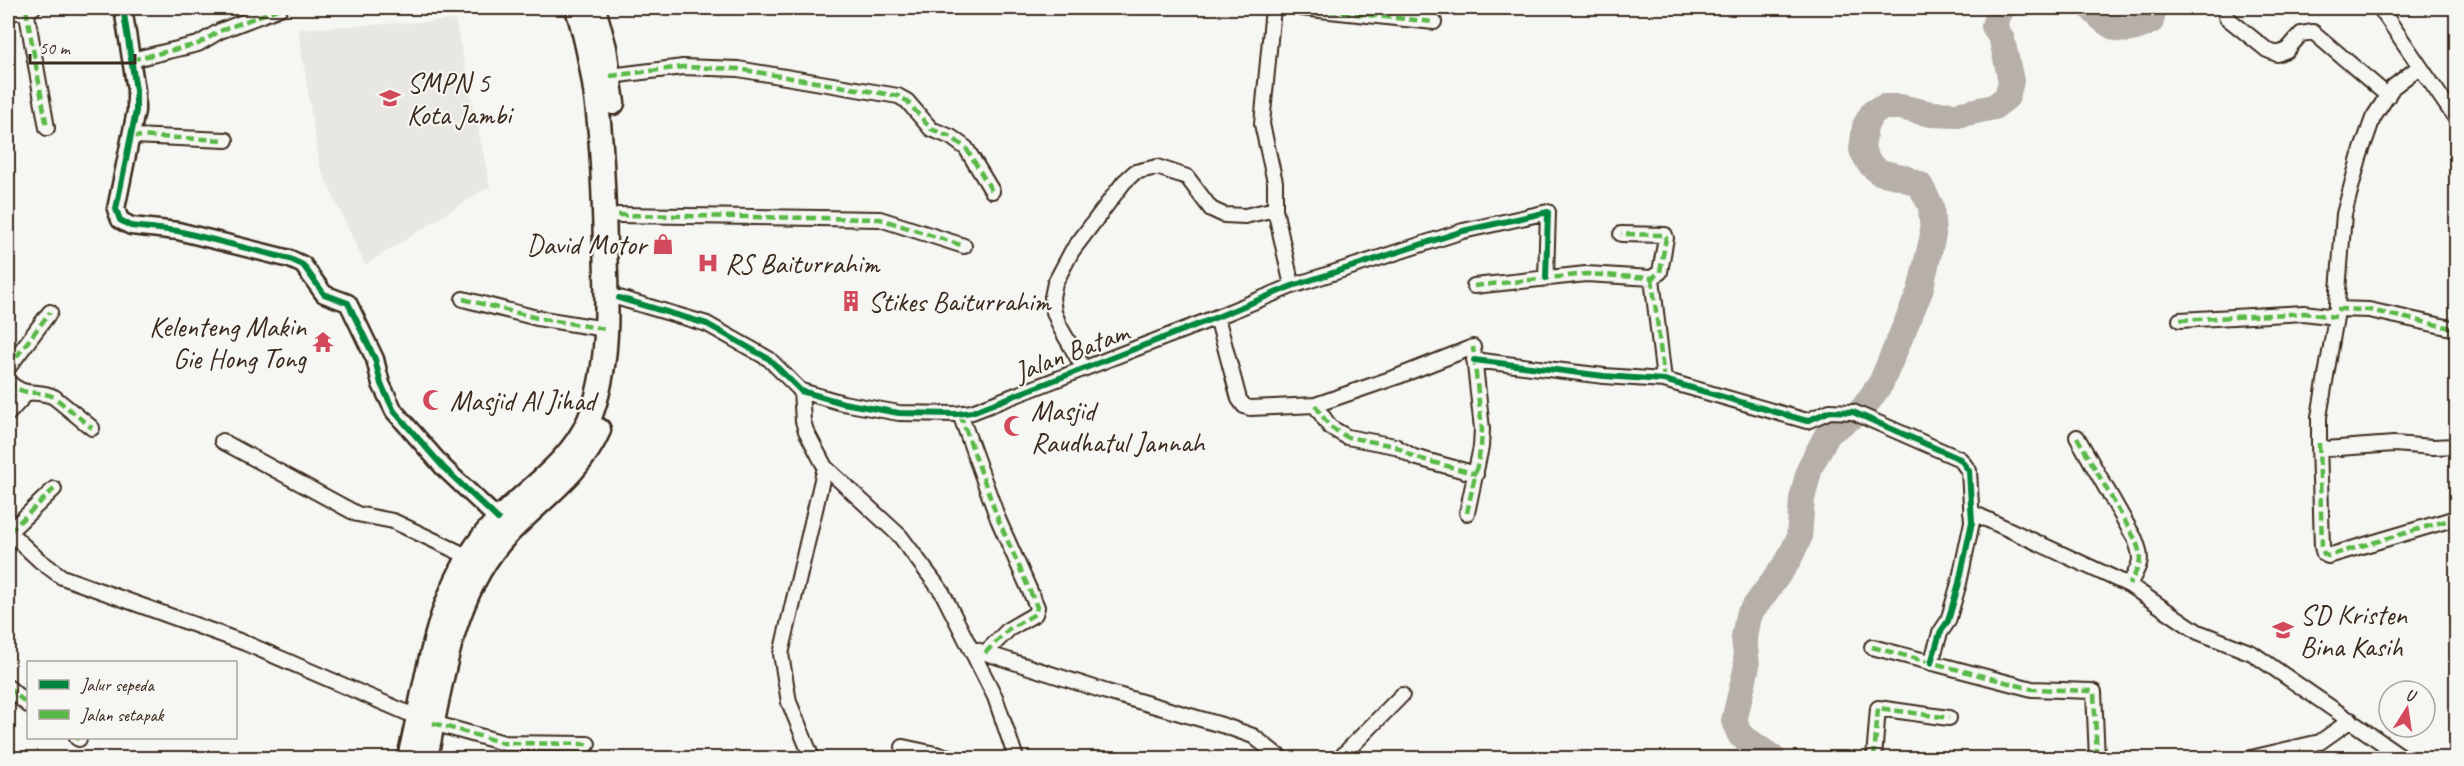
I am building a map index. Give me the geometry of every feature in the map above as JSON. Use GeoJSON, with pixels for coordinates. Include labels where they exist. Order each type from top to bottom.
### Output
{"type":"FeatureCollection","features":[{"type":"Feature","properties":{"kind":"highway"},"geometry":{"type":"LineString","coordinates":[[409,759],[426,721],[459,617],[483,564],[514,526],[583,458],[606,413],[613,386],[617,357],[619,298],[616,138],[610,76],[577,8]]}},
{"type":"Feature","properties":{"kind":"highway"},"geometry":{"type":"LineString","coordinates":[[426,759],[426,721],[443,612],[469,557],[498,519],[559,463],[588,421],[597,394],[607,297],[602,139],[594,8]]}},
{"type":"Feature","properties":{"kind":"street"},"geometry":{"type":"LineString","coordinates":[[8,14],[30,8],[47,128]]}},
{"type":"Feature","properties":{"kind":"street"},"geometry":{"type":"LineString","coordinates":[[123,8],[136,111],[117,209],[120,220],[132,226],[178,231],[290,259],[303,265],[324,294],[348,303],[375,359],[381,384],[394,411],[444,468],[498,519]]}},
{"type":"Feature","properties":{"kind":"street"},"geometry":{"type":"LineString","coordinates":[[131,60],[198,44],[220,31],[279,8]]}},
{"type":"Feature","properties":{"kind":"street"},"geometry":{"type":"LineString","coordinates":[[1273,8],[1262,124],[1275,182],[1275,209],[1292,286]]}},
{"type":"Feature","properties":{"kind":"street"},"geometry":{"type":"LineString","coordinates":[[1301,8],[1434,22]]}},
{"type":"Feature","properties":{"kind":"street"},"geometry":{"type":"LineString","coordinates":[[2380,8],[2457,119]]}},
{"type":"Feature","properties":{"kind":"street"},"geometry":{"type":"LineString","coordinates":[[2226,17],[2267,50],[2277,54],[2287,50],[2301,34],[2313,32],[2388,96]]}},
{"type":"Feature","properties":{"kind":"street"},"geometry":{"type":"LineString","coordinates":[[610,76],[683,67],[738,69],[898,96],[907,101],[932,129],[951,136],[966,148],[992,191]]}},
{"type":"Feature","properties":{"kind":"street"},"geometry":{"type":"LineString","coordinates":[[2419,67],[2393,87],[2373,118],[2359,158],[2344,214],[2336,313],[2319,417],[2322,547],[2324,554],[2328,556],[2457,518]]}},
{"type":"Feature","properties":{"kind":"street"},"geometry":{"type":"LineString","coordinates":[[132,136],[226,140]]}},
{"type":"Feature","properties":{"kind":"street"},"geometry":{"type":"LineString","coordinates":[[1084,369],[1054,312],[1052,297],[1055,283],[1072,251],[1124,182],[1135,172],[1157,167],[1186,177],[1211,209],[1224,215],[1245,216],[1275,209]]}},
{"type":"Feature","properties":{"kind":"street","name":"Jalan Batam"},"geometry":{"type":"LineString","coordinates":[[619,298],[707,324],[769,359],[801,391],[843,403],[899,413],[960,414],[972,412],[1084,369],[1292,286],[1462,231],[1548,212],[1546,278]]}},
{"type":"Feature","properties":{"kind":"street"},"geometry":{"type":"LineString","coordinates":[[618,215],[880,219],[964,246]]}},
{"type":"Feature","properties":{"kind":"street"},"geometry":{"type":"LineString","coordinates":[[1474,286],[1586,274],[1652,278],[1660,272],[1665,235],[1621,234]]}},
{"type":"Feature","properties":{"kind":"street"},"geometry":{"type":"LineString","coordinates":[[1652,278],[1664,380]]}},
{"type":"Feature","properties":{"kind":"street"},"geometry":{"type":"LineString","coordinates":[[463,299],[537,318],[605,329]]}},
{"type":"Feature","properties":{"kind":"street"},"geometry":{"type":"LineString","coordinates":[[2180,320],[2369,310],[2457,329]]}},
{"type":"Feature","properties":{"kind":"street"},"geometry":{"type":"LineString","coordinates":[[8,368],[50,312]]}},
{"type":"Feature","properties":{"kind":"street"},"geometry":{"type":"LineString","coordinates":[[1216,317],[1239,399],[1244,406],[1250,408],[1315,405],[1473,347],[1482,429],[1476,474],[1467,513]]}},
{"type":"Feature","properties":{"kind":"street"},"geometry":{"type":"LineString","coordinates":[[1474,360],[1604,376],[1664,380],[1807,422],[1830,411],[1853,412],[1960,459],[1968,466],[1972,522],[1948,621],[1940,633],[1931,663]]}},
{"type":"Feature","properties":{"kind":"street"},"geometry":{"type":"LineString","coordinates":[[8,381],[26,394],[50,395],[92,428]]}},
{"type":"Feature","properties":{"kind":"street"},"geometry":{"type":"LineString","coordinates":[[801,391],[806,431],[825,467],[900,536],[942,592],[995,697],[1016,759]]}},
{"type":"Feature","properties":{"kind":"street"},"geometry":{"type":"LineString","coordinates":[[8,414],[26,394]]}},
{"type":"Feature","properties":{"kind":"street"},"geometry":{"type":"LineString","coordinates":[[1315,405],[1330,427],[1347,437],[1392,445],[1414,457],[1476,474]]}},
{"type":"Feature","properties":{"kind":"street"},"geometry":{"type":"LineString","coordinates":[[960,414],[999,519],[1038,611],[1035,615],[1009,629],[986,653]]}},
{"type":"Feature","properties":{"kind":"street"},"geometry":{"type":"LineString","coordinates":[[2077,437],[2135,538],[2141,554],[2141,563],[2129,585]]}},
{"type":"Feature","properties":{"kind":"street"},"geometry":{"type":"LineString","coordinates":[[222,441],[357,514],[393,521],[469,557]]}},
{"type":"Feature","properties":{"kind":"street"},"geometry":{"type":"LineString","coordinates":[[2319,443],[2325,449],[2394,444],[2457,446]]}},
{"type":"Feature","properties":{"kind":"street"},"geometry":{"type":"LineString","coordinates":[[812,759],[789,702],[781,654],[825,467]]}},
{"type":"Feature","properties":{"kind":"street"},"geometry":{"type":"LineString","coordinates":[[54,489],[8,532],[62,578],[245,643],[426,721],[504,743],[588,744]]}},
{"type":"Feature","properties":{"kind":"street"},"geometry":{"type":"LineString","coordinates":[[1971,512],[2129,585],[2198,632],[2252,653],[2404,759]]}},
{"type":"Feature","properties":{"kind":"street"},"geometry":{"type":"LineString","coordinates":[[1872,646],[2032,689],[2094,692],[2097,759]]}},
{"type":"Feature","properties":{"kind":"street"},"geometry":{"type":"LineString","coordinates":[[970,648],[1107,692],[1225,726],[1252,736],[1281,759]]}},
{"type":"Feature","properties":{"kind":"street"},"geometry":{"type":"LineString","coordinates":[[8,687],[27,704]]}},
{"type":"Feature","properties":{"kind":"street"},"geometry":{"type":"LineString","coordinates":[[1340,759],[1402,696]]}},
{"type":"Feature","properties":{"kind":"street"},"geometry":{"type":"LineString","coordinates":[[1874,759],[1878,708],[1949,718]]}},
{"type":"Feature","properties":{"kind":"street"},"geometry":{"type":"LineString","coordinates":[[2251,759],[2320,742],[2351,720]]}},
{"type":"Feature","properties":{"kind":"street"},"geometry":{"type":"LineString","coordinates":[[903,747],[923,756],[954,759]]}},
{"type":"Feature","properties":{"kind":"shaded area","name":"SMPN 5 Kota Jambi"},"geometry":{"type":"Polygon","coordinates":[[[455,20],[490,186],[365,265],[320,167],[298,29],[455,20]]]}},
{"type":"Feature","properties":{"kind":"waterway"},"geometry":{"type":"LineString","coordinates":[[1773,758],[1740,735],[1734,721],[1747,666],[1744,637],[1748,616],[1788,561],[1799,538],[1802,499],[1810,467],[1828,433],[1862,410],[1881,383],[1920,291],[1933,235],[1931,206],[1920,185],[1902,177],[1879,172],[1869,163],[1862,150],[1865,126],[1873,112],[1884,107],[1900,107],[1931,114],[1957,115],[1994,107],[2007,97],[2011,81],[2002,40],[1994,26],[1998,13],[2003,8]]}},
{"type":"Feature","properties":{"kind":"waterway"},"geometry":{"type":"LineString","coordinates":[[2091,8],[2105,22],[2125,30],[2151,21],[2154,8]]}},
{"type":"Feature","properties":{"kind":"marked path"},"geometry":{"type":"LineString","coordinates":[[131,60],[198,44],[220,31],[280,8]]}},
{"type":"Feature","properties":{"kind":"marked path"},"geometry":{"type":"LineString","coordinates":[[1301,8],[1434,22]]}},
{"type":"Feature","properties":{"kind":"marked path"},"geometry":{"type":"LineString","coordinates":[[26,9],[47,128]]}},
{"type":"Feature","properties":{"kind":"marked path"},"geometry":{"type":"LineString","coordinates":[[610,76],[683,67],[738,69],[898,96],[907,101],[931,129],[951,137],[966,148],[992,191]]}},
{"type":"Feature","properties":{"kind":"marked path"},"geometry":{"type":"LineString","coordinates":[[132,136],[226,140]]}},
{"type":"Feature","properties":{"kind":"marked path"},"geometry":{"type":"LineString","coordinates":[[618,215],[880,219],[964,246]]}},
{"type":"Feature","properties":{"kind":"marked path"},"geometry":{"type":"LineString","coordinates":[[1474,286],[1586,274],[1652,278],[1660,272],[1665,235],[1621,234]]}},
{"type":"Feature","properties":{"kind":"marked path"},"geometry":{"type":"LineString","coordinates":[[1652,278],[1664,380]]}},
{"type":"Feature","properties":{"kind":"marked path"},"geometry":{"type":"LineString","coordinates":[[463,299],[537,318],[605,329]]}},
{"type":"Feature","properties":{"kind":"marked path"},"geometry":{"type":"LineString","coordinates":[[2337,309],[2369,310],[2456,329]]}},
{"type":"Feature","properties":{"kind":"marked path"},"geometry":{"type":"LineString","coordinates":[[8,368],[50,312]]}},
{"type":"Feature","properties":{"kind":"marked path"},"geometry":{"type":"LineString","coordinates":[[2180,320],[2304,313],[2336,317]]}},
{"type":"Feature","properties":{"kind":"marked path"},"geometry":{"type":"LineString","coordinates":[[1467,513],[1481,447],[1482,429],[1473,347]]}},
{"type":"Feature","properties":{"kind":"marked path"},"geometry":{"type":"LineString","coordinates":[[8,381],[19,390],[54,397],[92,428]]}},
{"type":"Feature","properties":{"kind":"marked path"},"geometry":{"type":"LineString","coordinates":[[1315,405],[1330,427],[1347,437],[1395,446],[1414,457],[1476,474]]}},
{"type":"Feature","properties":{"kind":"marked path"},"geometry":{"type":"LineString","coordinates":[[960,414],[998,519],[1037,607],[1035,614],[1009,629],[985,653]]}},
{"type":"Feature","properties":{"kind":"marked path"},"geometry":{"type":"LineString","coordinates":[[2077,437],[2138,546],[2140,562],[2129,585]]}},
{"type":"Feature","properties":{"kind":"marked path"},"geometry":{"type":"LineString","coordinates":[[2319,443],[2324,554],[2328,556],[2456,518]]}},
{"type":"Feature","properties":{"kind":"marked path"},"geometry":{"type":"LineString","coordinates":[[9,532],[54,489]]}},
{"type":"Feature","properties":{"kind":"marked path"},"geometry":{"type":"LineString","coordinates":[[1872,647],[2032,689],[2094,692],[2097,758]]}},
{"type":"Feature","properties":{"kind":"marked path"},"geometry":{"type":"LineString","coordinates":[[8,687],[27,704]]}},
{"type":"Feature","properties":{"kind":"marked path"},"geometry":{"type":"LineString","coordinates":[[1874,758],[1878,708],[1949,718]]}},
{"type":"Feature","properties":{"kind":"marked path"},"geometry":{"type":"LineString","coordinates":[[433,723],[504,743],[588,744]]}},
{"type":"Feature","properties":{"kind":"cycle path"},"geometry":{"type":"LineString","coordinates":[[123,8],[136,90],[136,111],[116,209],[120,220],[131,226],[178,231],[290,259],[303,265],[324,294],[348,303],[375,359],[381,384],[394,411],[444,468],[498,519]]}},
{"type":"Feature","properties":{"kind":"cycle path"},"geometry":{"type":"LineString","coordinates":[[619,298],[707,324],[769,359],[801,391],[843,403],[899,413],[956,414],[972,412],[1292,286],[1463,231],[1548,212],[1546,278]]}},
{"type":"Feature","properties":{"kind":"cycle path"},"geometry":{"type":"LineString","coordinates":[[1474,360],[1604,376],[1664,380],[1807,421],[1830,411],[1853,412],[1960,459],[1969,471],[1972,522],[1948,621],[1940,633],[1931,663]]}},
{"type":"Feature","properties":{"kind":"place","name":"SMPN 5 Kota Jambi"},"geometry":{"type":"Point","coordinates":[390,98]}},
{"type":"Feature","properties":{"kind":"place","name":"David Motor"},"geometry":{"type":"Point","coordinates":[663,244]}},
{"type":"Feature","properties":{"kind":"place","name":"RS Baiturrahim"},"geometry":{"type":"Point","coordinates":[708,263]}},
{"type":"Feature","properties":{"kind":"place","name":"Stikes Baiturrahim"},"geometry":{"type":"Point","coordinates":[851,301]}},
{"type":"Feature","properties":{"kind":"place","name":"Kelenteng Makin Gie Hong Tong"},"geometry":{"type":"Point","coordinates":[323,342]}},
{"type":"Feature","properties":{"kind":"place","name":"Masjid Al Jihad"},"geometry":{"type":"Point","coordinates":[433,400]}},
{"type":"Feature","properties":{"kind":"place","name":"Masjid Raudhatul Jannah"},"geometry":{"type":"Point","coordinates":[1014,426]}},
{"type":"Feature","properties":{"kind":"place","name":"SD Kristen Bina Kasih"},"geometry":{"type":"Point","coordinates":[2283,630]}}]}
